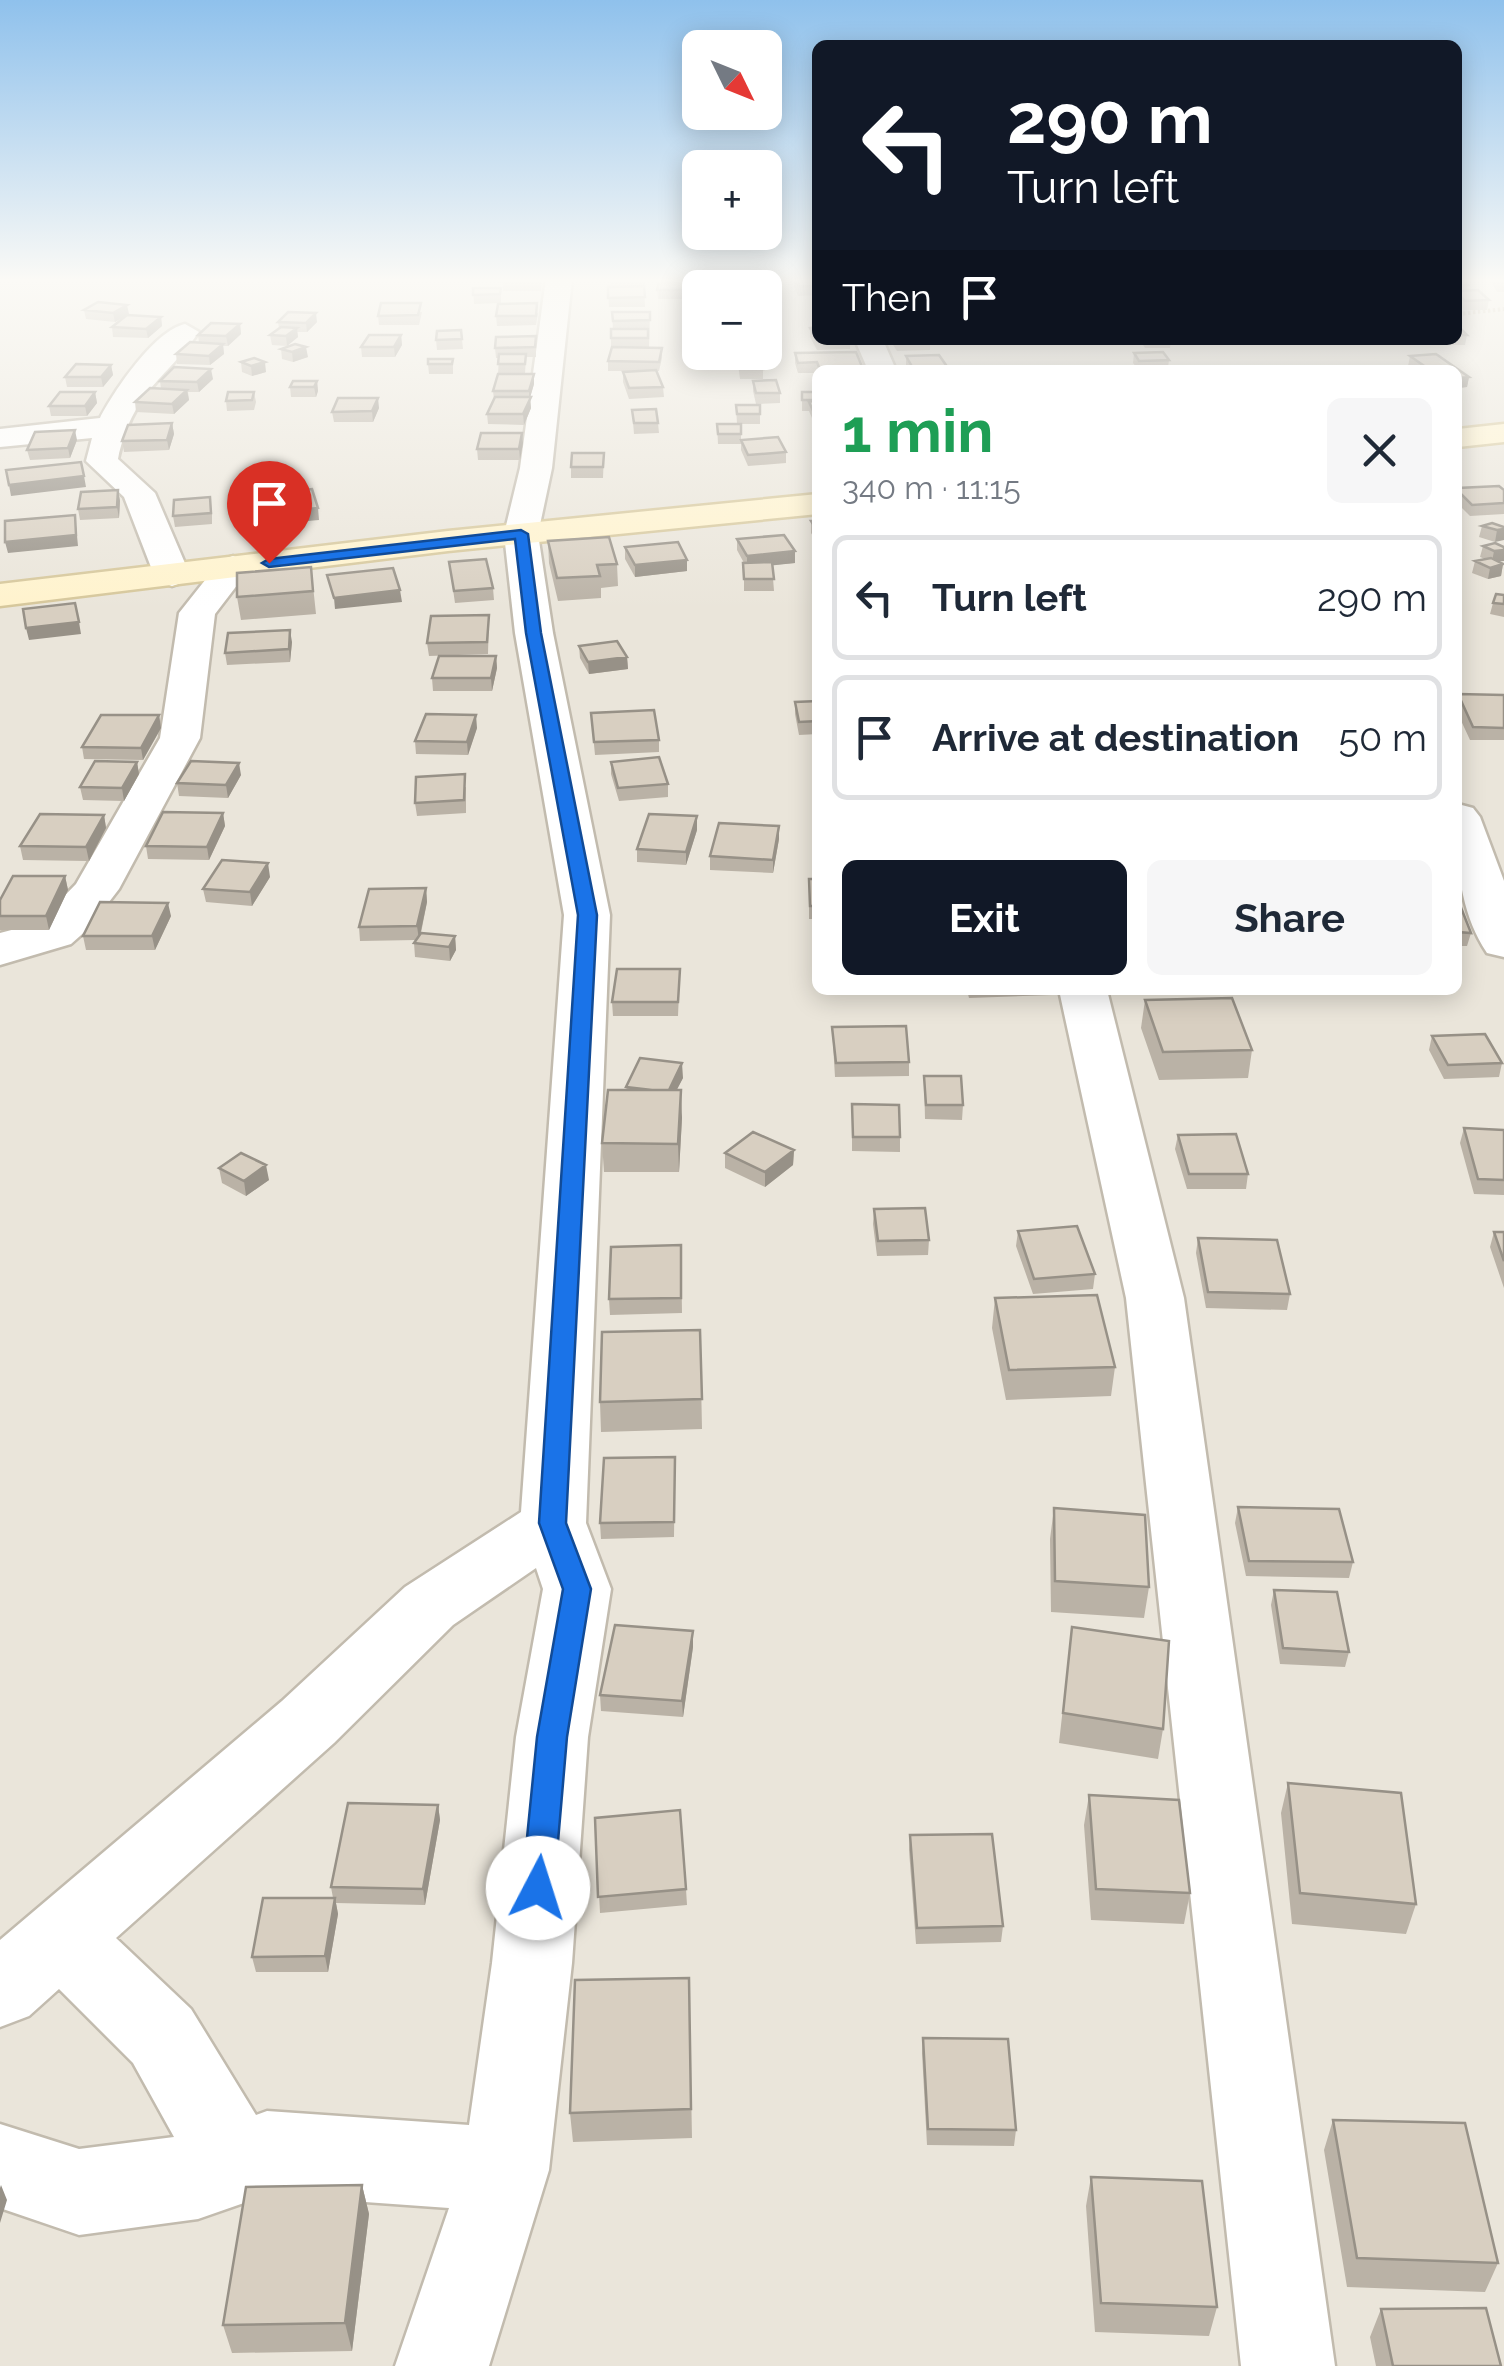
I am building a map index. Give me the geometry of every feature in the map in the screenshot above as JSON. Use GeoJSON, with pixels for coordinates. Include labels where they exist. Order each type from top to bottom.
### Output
{"type":"FeatureCollection","features":[{"type":"Feature","properties":{"kind":"main road"},"geometry":{"type":"LineString","coordinates":[[1462,438],[1504,433]]}},
{"type":"Feature","properties":{"kind":"main road"},"geometry":{"type":"LineString","coordinates":[[0,596],[521,534],[812,505]]}},
{"type":"Feature","properties":{"kind":"street"},"geometry":{"type":"LineString","coordinates":[[130,389],[108,426],[102,461],[139,493],[172,575]]}},
{"type":"Feature","properties":{"kind":"street"},"geometry":{"type":"LineString","coordinates":[[442,2366],[506,2170],[532,1963],[552,1737],[577,1589],[553,1523],[587,915],[534,633],[521,534],[536,468],[546,389]]}},
{"type":"Feature","properties":{"kind":"street"},"geometry":{"type":"LineString","coordinates":[[0,438],[108,426]]}},
{"type":"Feature","properties":{"kind":"street"},"geometry":{"type":"LineString","coordinates":[[0,952],[22,940],[54,934],[73,918],[100,882],[180,738],[197,613],[233,568]]}},
{"type":"Feature","properties":{"kind":"street"},"geometry":{"type":"LineString","coordinates":[[1462,828],[1504,943]]}},
{"type":"Feature","properties":{"kind":"street"},"geometry":{"type":"LineString","coordinates":[[45,883],[100,882]]}},
{"type":"Feature","properties":{"kind":"street"},"geometry":{"type":"LineString","coordinates":[[1084,995],[1155,1298],[1288,2366]]}},
{"type":"Feature","properties":{"kind":"street"},"geometry":{"type":"LineString","coordinates":[[29,1966],[308,1722],[428,1606],[553,1523]]}},
{"type":"Feature","properties":{"kind":"street"},"geometry":{"type":"LineString","coordinates":[[29,1966],[69,1946],[162,2036],[236,2164]]}},
{"type":"Feature","properties":{"kind":"street"},"geometry":{"type":"LineString","coordinates":[[0,2166],[80,2192],[198,2176],[267,2153],[506,2170]]}},
{"type":"Feature","properties":{"kind":"shaded area"},"geometry":{"type":"Polygon","coordinates":[[[0,389],[812,389],[812,995],[1462,995],[1462,389],[1504,389],[1504,2366],[0,2366],[0,389]]]}},
{"type":"Feature","properties":{"kind":"building"},"geometry":{"type":"Polygon","coordinates":[[[148,389],[187,390],[172,404],[135,402],[148,389]]]}},
{"type":"Feature","properties":{"kind":"building"},"geometry":{"type":"Polygon","coordinates":[[[755,389],[779,389],[780,393],[756,393],[755,389]]]}},
{"type":"Feature","properties":{"kind":"building"},"geometry":{"type":"Polygon","coordinates":[[[60,392],[95,392],[85,406],[49,406],[60,392]]]}},
{"type":"Feature","properties":{"kind":"building"},"geometry":{"type":"Polygon","coordinates":[[[228,392],[254,392],[252,400],[226,401],[228,392]]]}},
{"type":"Feature","properties":{"kind":"building"},"geometry":{"type":"Polygon","coordinates":[[[802,392],[812,392],[812,400],[802,400],[802,392]]]}},
{"type":"Feature","properties":{"kind":"building"},"geometry":{"type":"Polygon","coordinates":[[[495,397],[531,397],[523,414],[487,414],[495,397]]]}},
{"type":"Feature","properties":{"kind":"building"},"geometry":{"type":"Polygon","coordinates":[[[338,398],[378,398],[372,411],[332,412],[338,398]]]}},
{"type":"Feature","properties":{"kind":"building"},"geometry":{"type":"Polygon","coordinates":[[[736,405],[760,405],[760,414],[737,414],[736,405]]]}},
{"type":"Feature","properties":{"kind":"building"},"geometry":{"type":"Polygon","coordinates":[[[656,409],[658,423],[634,423],[632,410],[656,409]]]}},
{"type":"Feature","properties":{"kind":"building"},"geometry":{"type":"Polygon","coordinates":[[[172,423],[167,440],[122,441],[128,425],[172,423]]]}},
{"type":"Feature","properties":{"kind":"building"},"geometry":{"type":"Polygon","coordinates":[[[717,424],[741,424],[741,434],[718,434],[717,424]]]}},
{"type":"Feature","properties":{"kind":"building"},"geometry":{"type":"Polygon","coordinates":[[[75,430],[68,448],[27,450],[35,432],[75,430]]]}},
{"type":"Feature","properties":{"kind":"building"},"geometry":{"type":"Polygon","coordinates":[[[481,433],[522,433],[519,449],[477,449],[481,433]]]}},
{"type":"Feature","properties":{"kind":"building"},"geometry":{"type":"Polygon","coordinates":[[[778,437],[786,452],[748,455],[741,440],[778,437]]]}},
{"type":"Feature","properties":{"kind":"building"},"geometry":{"type":"Polygon","coordinates":[[[572,453],[604,453],[603,467],[571,467],[572,453]]]}},
{"type":"Feature","properties":{"kind":"building"},"geometry":{"type":"Polygon","coordinates":[[[81,462],[84,476],[9,485],[6,470],[81,462]]]}},
{"type":"Feature","properties":{"kind":"building"},"geometry":{"type":"Polygon","coordinates":[[[1499,486],[1504,490],[1504,503],[1472,505],[1462,495],[1462,488],[1499,486]]]}},
{"type":"Feature","properties":{"kind":"building"},"geometry":{"type":"Polygon","coordinates":[[[312,489],[318,508],[250,515],[246,495],[312,489]]]}},
{"type":"Feature","properties":{"kind":"building"},"geometry":{"type":"Polygon","coordinates":[[[118,490],[117,507],[78,509],[81,492],[118,490]]]}},
{"type":"Feature","properties":{"kind":"building"},"geometry":{"type":"Polygon","coordinates":[[[210,497],[211,513],[173,516],[174,500],[210,497]]]}},
{"type":"Feature","properties":{"kind":"building"},"geometry":{"type":"Polygon","coordinates":[[[75,515],[76,535],[5,542],[5,521],[75,515]]]}},
{"type":"Feature","properties":{"kind":"building"},"geometry":{"type":"Polygon","coordinates":[[[1492,523],[1504,527],[1504,529],[1482,526],[1492,523]]]}},
{"type":"Feature","properties":{"kind":"building"},"geometry":{"type":"Polygon","coordinates":[[[784,535],[795,551],[747,556],[737,539],[784,535]]]}},
{"type":"Feature","properties":{"kind":"building"},"geometry":{"type":"Polygon","coordinates":[[[609,537],[617,564],[597,565],[600,576],[557,578],[548,541],[609,537]]]}},
{"type":"Feature","properties":{"kind":"building"},"geometry":{"type":"Polygon","coordinates":[[[678,542],[687,560],[635,565],[625,547],[678,542]]]}},
{"type":"Feature","properties":{"kind":"building"},"geometry":{"type":"Polygon","coordinates":[[[1495,543],[1504,550],[1483,546],[1495,543]]]}},
{"type":"Feature","properties":{"kind":"building"},"geometry":{"type":"Polygon","coordinates":[[[1491,558],[1503,564],[1490,568],[1475,561],[1491,558]]]}},
{"type":"Feature","properties":{"kind":"building"},"geometry":{"type":"Polygon","coordinates":[[[486,559],[493,588],[454,591],[449,562],[486,559]]]}},
{"type":"Feature","properties":{"kind":"building"},"geometry":{"type":"Polygon","coordinates":[[[772,562],[774,579],[744,579],[743,563],[772,562]]]}},
{"type":"Feature","properties":{"kind":"building"},"geometry":{"type":"Polygon","coordinates":[[[311,567],[313,591],[237,597],[237,573],[311,567]]]}},
{"type":"Feature","properties":{"kind":"building"},"geometry":{"type":"Polygon","coordinates":[[[393,568],[400,590],[334,598],[327,575],[393,568]]]}},
{"type":"Feature","properties":{"kind":"building"},"geometry":{"type":"Polygon","coordinates":[[[1496,594],[1504,595],[1504,604],[1493,603],[1496,594]]]}},
{"type":"Feature","properties":{"kind":"building"},"geometry":{"type":"Polygon","coordinates":[[[75,603],[79,622],[26,628],[23,609],[75,603]]]}},
{"type":"Feature","properties":{"kind":"building"},"geometry":{"type":"Polygon","coordinates":[[[489,615],[487,642],[427,643],[431,616],[489,615]]]}},
{"type":"Feature","properties":{"kind":"building"},"geometry":{"type":"Polygon","coordinates":[[[290,630],[289,649],[225,653],[228,633],[290,630]]]}},
{"type":"Feature","properties":{"kind":"building"},"geometry":{"type":"Polygon","coordinates":[[[617,641],[627,657],[588,662],[579,646],[617,641]]]}},
{"type":"Feature","properties":{"kind":"building"},"geometry":{"type":"Polygon","coordinates":[[[439,656],[496,656],[491,678],[432,678],[439,656]]]}},
{"type":"Feature","properties":{"kind":"building"},"geometry":{"type":"Polygon","coordinates":[[[1462,694],[1504,695],[1504,728],[1473,727],[1462,694]]]}},
{"type":"Feature","properties":{"kind":"building"},"geometry":{"type":"Polygon","coordinates":[[[812,701],[812,721],[799,722],[795,702],[812,701]]]}},
{"type":"Feature","properties":{"kind":"building"},"geometry":{"type":"Polygon","coordinates":[[[654,710],[659,740],[594,742],[591,713],[654,710]]]}},
{"type":"Feature","properties":{"kind":"building"},"geometry":{"type":"Polygon","coordinates":[[[426,714],[476,715],[467,742],[415,741],[426,714]]]}},
{"type":"Feature","properties":{"kind":"building"},"geometry":{"type":"Polygon","coordinates":[[[101,715],[159,715],[141,748],[82,747],[101,715]]]}},
{"type":"Feature","properties":{"kind":"building"},"geometry":{"type":"Polygon","coordinates":[[[659,757],[668,784],[618,788],[611,762],[659,757]]]}},
{"type":"Feature","properties":{"kind":"building"},"geometry":{"type":"Polygon","coordinates":[[[95,761],[137,762],[122,788],[80,787],[95,761]]]}},
{"type":"Feature","properties":{"kind":"building"},"geometry":{"type":"Polygon","coordinates":[[[191,761],[239,763],[226,785],[177,783],[191,761]]]}},
{"type":"Feature","properties":{"kind":"building"},"geometry":{"type":"Polygon","coordinates":[[[465,774],[464,800],[415,803],[416,777],[465,774]]]}},
{"type":"Feature","properties":{"kind":"building"},"geometry":{"type":"Polygon","coordinates":[[[163,812],[223,813],[207,847],[146,846],[163,812]]]}},
{"type":"Feature","properties":{"kind":"building"},"geometry":{"type":"Polygon","coordinates":[[[40,814],[104,815],[86,847],[20,846],[40,814]]]}},
{"type":"Feature","properties":{"kind":"building"},"geometry":{"type":"Polygon","coordinates":[[[649,814],[697,816],[686,852],[637,849],[649,814]]]}},
{"type":"Feature","properties":{"kind":"building"},"geometry":{"type":"Polygon","coordinates":[[[719,823],[779,826],[773,860],[710,856],[719,823]]]}},
{"type":"Feature","properties":{"kind":"building"},"geometry":{"type":"Polygon","coordinates":[[[222,860],[268,863],[250,892],[203,889],[222,860]]]}},
{"type":"Feature","properties":{"kind":"building"},"geometry":{"type":"Polygon","coordinates":[[[13,876],[65,876],[46,916],[0,916],[0,900],[13,876]]]}},
{"type":"Feature","properties":{"kind":"building"},"geometry":{"type":"Polygon","coordinates":[[[809,879],[812,879],[812,906],[809,879]]]}},
{"type":"Feature","properties":{"kind":"building"},"geometry":{"type":"Polygon","coordinates":[[[426,888],[417,926],[359,927],[369,889],[426,888]]]}},
{"type":"Feature","properties":{"kind":"building"},"geometry":{"type":"Polygon","coordinates":[[[100,902],[168,903],[152,936],[83,936],[100,902]]]}},
{"type":"Feature","properties":{"kind":"building"},"geometry":{"type":"Polygon","coordinates":[[[1462,910],[1471,933],[1462,932],[1462,910]]]}},
{"type":"Feature","properties":{"kind":"building"},"geometry":{"type":"Polygon","coordinates":[[[421,933],[455,936],[449,947],[414,943],[421,933]]]}},
{"type":"Feature","properties":{"kind":"building"},"geometry":{"type":"Polygon","coordinates":[[[617,969],[680,969],[678,1002],[612,1002],[617,969]]]}},
{"type":"Feature","properties":{"kind":"building"},"geometry":{"type":"Polygon","coordinates":[[[1232,998],[1252,1050],[1163,1052],[1145,1000],[1232,998]]]}},
{"type":"Feature","properties":{"kind":"building"},"geometry":{"type":"Polygon","coordinates":[[[906,1026],[909,1062],[836,1063],[832,1027],[906,1026]]]}},
{"type":"Feature","properties":{"kind":"building"},"geometry":{"type":"Polygon","coordinates":[[[1485,1034],[1502,1063],[1448,1065],[1432,1036],[1485,1034]]]}},
{"type":"Feature","properties":{"kind":"building"},"geometry":{"type":"Polygon","coordinates":[[[640,1058],[682,1063],[669,1090],[626,1087],[640,1058]]]}},
{"type":"Feature","properties":{"kind":"building"},"geometry":{"type":"Polygon","coordinates":[[[924,1076],[961,1076],[963,1105],[926,1105],[924,1076]]]}},
{"type":"Feature","properties":{"kind":"building"},"geometry":{"type":"Polygon","coordinates":[[[608,1090],[681,1090],[678,1144],[602,1143],[608,1090]]]}},
{"type":"Feature","properties":{"kind":"building"},"geometry":{"type":"Polygon","coordinates":[[[852,1104],[899,1105],[900,1137],[853,1137],[852,1104]]]}},
{"type":"Feature","properties":{"kind":"building"},"geometry":{"type":"Polygon","coordinates":[[[1464,1128],[1504,1130],[1504,1180],[1478,1179],[1464,1128]]]}},
{"type":"Feature","properties":{"kind":"building"},"geometry":{"type":"Polygon","coordinates":[[[753,1132],[794,1150],[765,1172],[725,1153],[753,1132]]]}},
{"type":"Feature","properties":{"kind":"building"},"geometry":{"type":"Polygon","coordinates":[[[1236,1134],[1248,1174],[1189,1174],[1178,1135],[1236,1134]]]}},
{"type":"Feature","properties":{"kind":"building"},"geometry":{"type":"Polygon","coordinates":[[[241,1153],[266,1165],[244,1181],[219,1168],[241,1153]]]}},
{"type":"Feature","properties":{"kind":"building"},"geometry":{"type":"Polygon","coordinates":[[[925,1208],[929,1240],[878,1241],[874,1209],[925,1208]]]}},
{"type":"Feature","properties":{"kind":"building"},"geometry":{"type":"Polygon","coordinates":[[[1077,1226],[1095,1274],[1034,1279],[1018,1231],[1077,1226]]]}},
{"type":"Feature","properties":{"kind":"building"},"geometry":{"type":"Polygon","coordinates":[[[1494,1232],[1504,1232],[1504,1261],[1494,1232]]]}},
{"type":"Feature","properties":{"kind":"building"},"geometry":{"type":"Polygon","coordinates":[[[1198,1238],[1277,1240],[1290,1294],[1208,1292],[1198,1238]]]}},
{"type":"Feature","properties":{"kind":"building"},"geometry":{"type":"Polygon","coordinates":[[[681,1245],[681,1298],[609,1299],[611,1247],[681,1245]]]}},
{"type":"Feature","properties":{"kind":"building"},"geometry":{"type":"Polygon","coordinates":[[[1097,1295],[1115,1367],[1009,1370],[995,1298],[1097,1295]]]}},
{"type":"Feature","properties":{"kind":"building"},"geometry":{"type":"Polygon","coordinates":[[[700,1330],[702,1399],[600,1402],[602,1332],[700,1330]]]}},
{"type":"Feature","properties":{"kind":"building"},"geometry":{"type":"Polygon","coordinates":[[[675,1457],[674,1522],[600,1523],[604,1458],[675,1457]]]}},
{"type":"Feature","properties":{"kind":"building"},"geometry":{"type":"Polygon","coordinates":[[[1238,1507],[1339,1509],[1353,1562],[1249,1561],[1238,1507]]]}},
{"type":"Feature","properties":{"kind":"building"},"geometry":{"type":"Polygon","coordinates":[[[1054,1508],[1145,1515],[1149,1587],[1055,1581],[1054,1508]]]}},
{"type":"Feature","properties":{"kind":"building"},"geometry":{"type":"Polygon","coordinates":[[[1274,1590],[1337,1592],[1349,1652],[1283,1648],[1274,1590]]]}},
{"type":"Feature","properties":{"kind":"building"},"geometry":{"type":"Polygon","coordinates":[[[615,1625],[693,1631],[682,1701],[600,1695],[615,1625]]]}},
{"type":"Feature","properties":{"kind":"building"},"geometry":{"type":"Polygon","coordinates":[[[1072,1627],[1169,1641],[1163,1729],[1063,1713],[1072,1627]]]}},
{"type":"Feature","properties":{"kind":"building"},"geometry":{"type":"Polygon","coordinates":[[[1288,1783],[1401,1793],[1416,1904],[1300,1893],[1288,1783]]]}},
{"type":"Feature","properties":{"kind":"building"},"geometry":{"type":"Polygon","coordinates":[[[1089,1795],[1179,1800],[1190,1893],[1096,1889],[1089,1795]]]}},
{"type":"Feature","properties":{"kind":"building"},"geometry":{"type":"Polygon","coordinates":[[[348,1803],[438,1805],[423,1889],[331,1887],[348,1803]]]}},
{"type":"Feature","properties":{"kind":"building"},"geometry":{"type":"Polygon","coordinates":[[[680,1810],[686,1889],[598,1897],[595,1818],[680,1810]]]}},
{"type":"Feature","properties":{"kind":"building"},"geometry":{"type":"Polygon","coordinates":[[[992,1834],[1003,1926],[917,1928],[910,1835],[992,1834]]]}},
{"type":"Feature","properties":{"kind":"building"},"geometry":{"type":"Polygon","coordinates":[[[263,1898],[335,1898],[325,1956],[252,1957],[263,1898]]]}},
{"type":"Feature","properties":{"kind":"building"},"geometry":{"type":"Polygon","coordinates":[[[689,1978],[691,2109],[570,2113],[575,1980],[689,1978]]]}},
{"type":"Feature","properties":{"kind":"building"},"geometry":{"type":"Polygon","coordinates":[[[923,2038],[1008,2039],[1016,2130],[928,2129],[923,2038]]]}},
{"type":"Feature","properties":{"kind":"building"},"geometry":{"type":"Polygon","coordinates":[[[1333,2120],[1465,2123],[1498,2263],[1357,2258],[1333,2120]]]}},
{"type":"Feature","properties":{"kind":"building"},"geometry":{"type":"Polygon","coordinates":[[[1091,2177],[1202,2181],[1217,2307],[1101,2303],[1091,2177]]]}},
{"type":"Feature","properties":{"kind":"building"},"geometry":{"type":"Polygon","coordinates":[[[362,2185],[345,2323],[223,2325],[246,2187],[362,2185]]]}},
{"type":"Feature","properties":{"kind":"building"},"geometry":{"type":"Polygon","coordinates":[[[1486,2308],[1501,2366],[1393,2366],[1381,2309],[1486,2308]]]}},
{"type":"Feature","properties":{"kind":"route"},"geometry":{"type":"LineString","coordinates":[[269,563],[521,534],[534,633],[587,915],[553,1523],[577,1589],[552,1737],[538,1888]]}}]}
